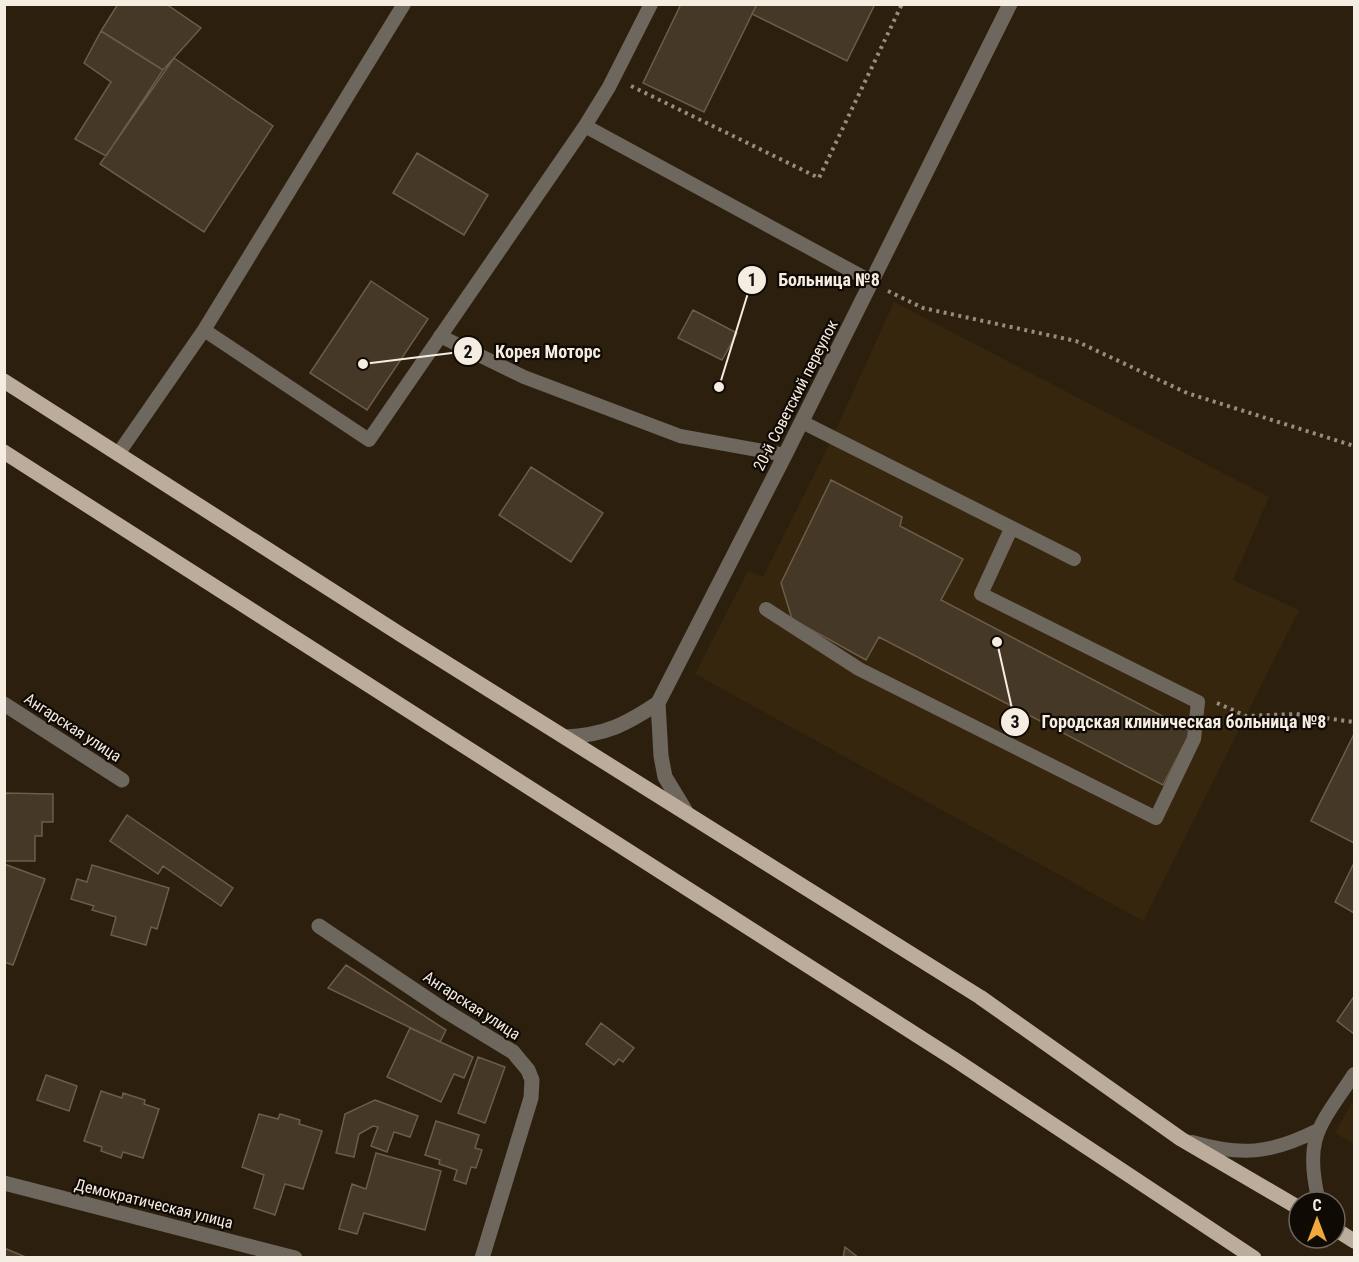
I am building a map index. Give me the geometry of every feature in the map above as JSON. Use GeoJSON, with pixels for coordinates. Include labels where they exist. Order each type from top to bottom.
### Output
{"type":"FeatureCollection","features":[{"type":"Feature","properties":{"kind":"main road"},"geometry":{"type":"LineString","coordinates":[[4,381],[980,997],[1181,1139],[1287,1201]]}},
{"type":"Feature","properties":{"kind":"main road"},"geometry":{"type":"LineString","coordinates":[[4,452],[954,1059],[1254,1257]]}},
{"type":"Feature","properties":{"kind":"street","name":"20-й Советский переулок"},"geometry":{"type":"LineString","coordinates":[[658,704],[802,422],[1010,4]]}},
{"type":"Feature","properties":{"kind":"street","name":"Ангарская улица"},"geometry":{"type":"LineString","coordinates":[[4,704],[122,780]]}},
{"type":"Feature","properties":{"kind":"street"},"geometry":{"type":"LineString","coordinates":[[565,737],[606,732],[629,723],[658,704],[661,756],[665,777],[685,810]]}},
{"type":"Feature","properties":{"kind":"street","name":"Ангарская улица"},"geometry":{"type":"LineString","coordinates":[[319,926],[444,1010],[513,1052],[528,1070],[532,1080],[531,1098],[482,1257]]}},
{"type":"Feature","properties":{"kind":"street","name":"Демократическая улица"},"geometry":{"type":"LineString","coordinates":[[4,1183],[295,1257]]}},
{"type":"Feature","properties":{"kind":"lane"},"geometry":{"type":"LineString","coordinates":[[118,454],[204,330],[404,4]]}},
{"type":"Feature","properties":{"kind":"lane"},"geometry":{"type":"LineString","coordinates":[[204,330],[369,440],[585,126],[609,87],[651,4]]}},
{"type":"Feature","properties":{"kind":"lane"},"geometry":{"type":"LineString","coordinates":[[585,126],[872,282]]}},
{"type":"Feature","properties":{"kind":"lane"},"geometry":{"type":"LineString","coordinates":[[440,336],[524,377],[680,436],[785,455]]}},
{"type":"Feature","properties":{"kind":"lane"},"geometry":{"type":"LineString","coordinates":[[802,422],[1074,559]]}},
{"type":"Feature","properties":{"kind":"lane"},"geometry":{"type":"LineString","coordinates":[[766,609],[859,669],[1156,818],[1194,739],[1198,702],[981,594],[1011,529]]}},
{"type":"Feature","properties":{"kind":"lane"},"geometry":{"type":"LineString","coordinates":[[1181,1139],[1219,1150],[1256,1151],[1291,1144],[1316,1131],[1354,1076]]}},
{"type":"Feature","properties":{"kind":"lane"},"geometry":{"type":"LineString","coordinates":[[1316,1131],[1313,1176],[1316,1190]]}},
{"type":"Feature","properties":{"kind":"path"},"geometry":{"type":"LineString","coordinates":[[636,76],[631,86],[819,178],[902,4]]}},
{"type":"Feature","properties":{"kind":"path"},"geometry":{"type":"LineString","coordinates":[[872,282],[923,308],[1076,341],[1187,393],[1354,446]]}},
{"type":"Feature","properties":{"kind":"path"},"geometry":{"type":"LineString","coordinates":[[1198,702],[1214,702],[1246,716],[1296,714],[1354,722]]}},
{"type":"Feature","properties":{"kind":"shaded area"},"geometry":{"type":"Polygon","coordinates":[[[894,302],[1269,497],[1233,580],[1299,610],[1143,921],[695,674],[748,571],[763,577],[827,449],[894,302]]]}},
{"type":"Feature","properties":{"kind":"shaded area"},"geometry":{"type":"Polygon","coordinates":[[[1354,1099],[1354,1144],[1335,1133],[1354,1099]]]}},
{"type":"Feature","properties":{"kind":"building"},"geometry":{"type":"Polygon","coordinates":[[[118,4],[166,4],[201,28],[163,70],[101,31],[118,4]]]}},
{"type":"Feature","properties":{"kind":"building"},"geometry":{"type":"Polygon","coordinates":[[[681,4],[757,4],[704,112],[643,83],[681,4]]]}},
{"type":"Feature","properties":{"kind":"building"},"geometry":{"type":"Polygon","coordinates":[[[757,4],[875,4],[847,61],[752,14],[757,4]]]}},
{"type":"Feature","properties":{"kind":"building"},"geometry":{"type":"Polygon","coordinates":[[[101,31],[163,70],[106,156],[75,139],[111,82],[84,63],[101,31]]]}},
{"type":"Feature","properties":{"kind":"building"},"geometry":{"type":"Polygon","coordinates":[[[174,58],[273,126],[204,232],[100,164],[174,58]]]}},
{"type":"Feature","properties":{"kind":"building"},"geometry":{"type":"Polygon","coordinates":[[[417,153],[488,195],[464,235],[393,193],[417,153]]]}},
{"type":"Feature","properties":{"kind":"building"},"geometry":{"type":"Polygon","coordinates":[[[371,281],[428,319],[367,410],[310,373],[371,281]]]}},
{"type":"Feature","properties":{"kind":"building"},"geometry":{"type":"Polygon","coordinates":[[[693,310],[737,333],[722,360],[678,338],[693,310]]]}},
{"type":"Feature","properties":{"kind":"building"},"geometry":{"type":"Polygon","coordinates":[[[531,467],[603,513],[571,562],[499,515],[531,467]]]}},
{"type":"Feature","properties":{"kind":"building"},"geometry":{"type":"Polygon","coordinates":[[[831,480],[902,517],[900,526],[963,559],[941,600],[1191,731],[1163,785],[879,637],[866,660],[792,619],[781,583],[831,480]]]}},
{"type":"Feature","properties":{"kind":"building"},"geometry":{"type":"Polygon","coordinates":[[[1354,734],[1354,843],[1311,821],[1354,734]]]}},
{"type":"Feature","properties":{"kind":"building"},"geometry":{"type":"Polygon","coordinates":[[[4,793],[53,794],[53,822],[42,822],[42,836],[35,836],[35,861],[5,861],[4,793]]]}},
{"type":"Feature","properties":{"kind":"building"},"geometry":{"type":"Polygon","coordinates":[[[127,815],[233,888],[221,906],[163,866],[158,874],[110,841],[127,815]]]}},
{"type":"Feature","properties":{"kind":"building"},"geometry":{"type":"Polygon","coordinates":[[[1354,863],[1354,913],[1335,902],[1354,863]]]}},
{"type":"Feature","properties":{"kind":"building"},"geometry":{"type":"Polygon","coordinates":[[[4,864],[45,879],[13,965],[4,962],[4,864]]]}},
{"type":"Feature","properties":{"kind":"building"},"geometry":{"type":"Polygon","coordinates":[[[92,865],[169,888],[157,929],[151,927],[146,945],[111,935],[116,917],[92,910],[94,906],[71,899],[77,879],[87,882],[92,865]]]}},
{"type":"Feature","properties":{"kind":"building"},"geometry":{"type":"Polygon","coordinates":[[[346,965],[446,1030],[440,1042],[328,988],[346,965]]]}},
{"type":"Feature","properties":{"kind":"building"},"geometry":{"type":"Polygon","coordinates":[[[1354,999],[1354,1034],[1337,1021],[1354,999]]]}},
{"type":"Feature","properties":{"kind":"building"},"geometry":{"type":"Polygon","coordinates":[[[601,1023],[634,1048],[623,1062],[619,1059],[614,1065],[586,1044],[601,1023]]]}},
{"type":"Feature","properties":{"kind":"building"},"geometry":{"type":"Polygon","coordinates":[[[410,1028],[473,1057],[464,1078],[454,1074],[441,1102],[387,1077],[410,1028]]]}},
{"type":"Feature","properties":{"kind":"building"},"geometry":{"type":"Polygon","coordinates":[[[478,1057],[505,1067],[485,1123],[458,1113],[478,1057]]]}},
{"type":"Feature","properties":{"kind":"building"},"geometry":{"type":"Polygon","coordinates":[[[46,1075],[77,1086],[69,1111],[37,1100],[46,1075]]]}},
{"type":"Feature","properties":{"kind":"building"},"geometry":{"type":"Polygon","coordinates":[[[101,1091],[122,1098],[123,1093],[145,1100],[144,1104],[159,1109],[143,1158],[123,1152],[121,1158],[101,1151],[102,1147],[84,1141],[101,1091]]]}},
{"type":"Feature","properties":{"kind":"building"},"geometry":{"type":"Polygon","coordinates":[[[375,1100],[418,1116],[410,1137],[394,1132],[387,1152],[371,1146],[378,1127],[373,1126],[359,1134],[354,1157],[336,1153],[345,1114],[375,1100]]]}},
{"type":"Feature","properties":{"kind":"building"},"geometry":{"type":"Polygon","coordinates":[[[259,1114],[278,1119],[280,1114],[300,1120],[299,1124],[322,1131],[303,1189],[285,1184],[275,1215],[254,1208],[264,1175],[242,1167],[259,1114]]]}},
{"type":"Feature","properties":{"kind":"building"},"geometry":{"type":"Polygon","coordinates":[[[436,1121],[479,1135],[475,1148],[482,1150],[476,1168],[471,1167],[466,1184],[454,1180],[457,1170],[439,1164],[440,1160],[425,1155],[436,1121]]]}},
{"type":"Feature","properties":{"kind":"building"},"geometry":{"type":"Polygon","coordinates":[[[376,1153],[441,1171],[425,1230],[364,1213],[357,1234],[339,1229],[352,1184],[366,1189],[376,1153]]]}},
{"type":"Feature","properties":{"kind":"building"},"geometry":{"type":"Polygon","coordinates":[[[845,1247],[859,1258],[843,1258],[845,1247]]]}},
{"type":"Feature","properties":{"kind":"building"},"geometry":{"type":"Polygon","coordinates":[[[4,1248],[28,1258],[4,1258],[4,1248]]]}},
{"type":"Feature","properties":{"kind":"place","name":"Корея Моторс"},"geometry":{"type":"Point","coordinates":[363,364]}},
{"type":"Feature","properties":{"kind":"place","name":"Больница №8"},"geometry":{"type":"Point","coordinates":[719,387]}},
{"type":"Feature","properties":{"kind":"place","name":"Городская клиническая больница №8"},"geometry":{"type":"Point","coordinates":[997,642]}}]}
